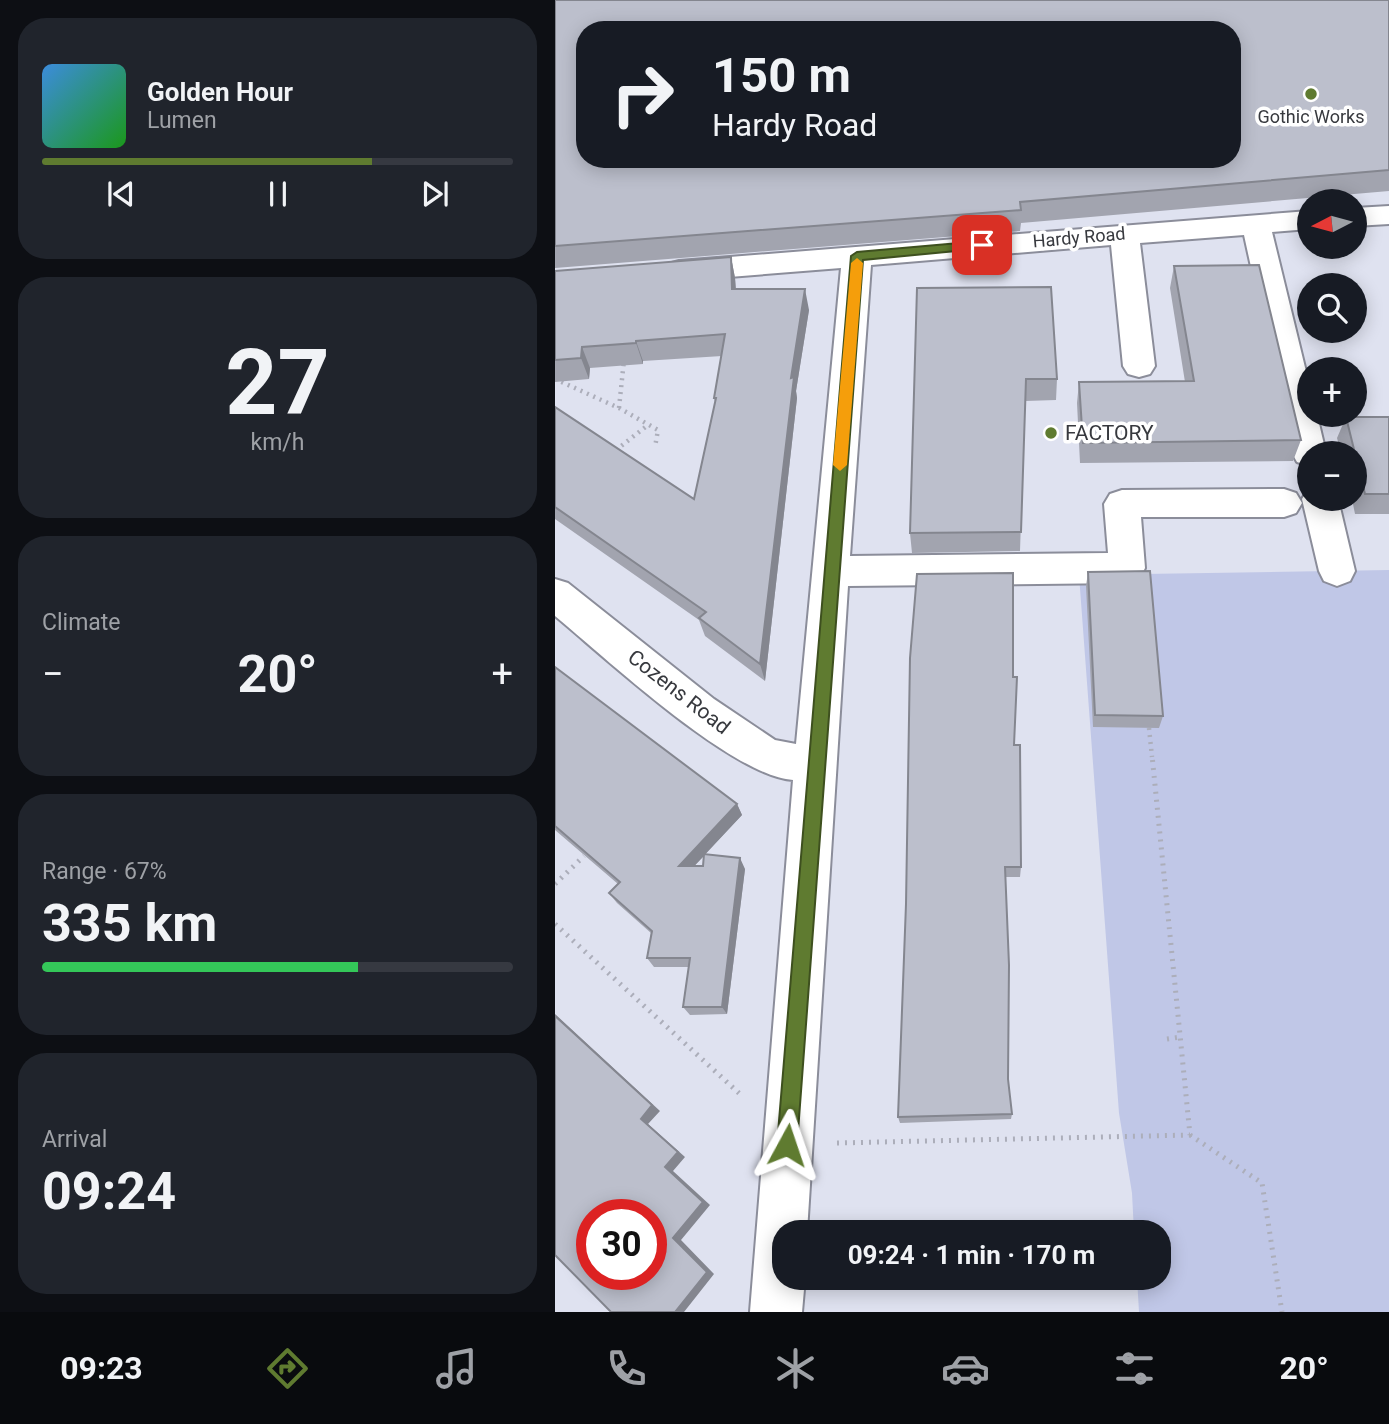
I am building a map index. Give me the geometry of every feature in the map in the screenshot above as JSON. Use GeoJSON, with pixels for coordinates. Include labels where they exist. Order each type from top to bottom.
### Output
{"type":"FeatureCollection","features":[{"type":"Feature","properties":{"kind":"street"},"geometry":{"type":"LineString","coordinates":[[1367,216],[1389,215]]}},
{"type":"Feature","properties":{"kind":"street","name":"Hardy Road"},"geometry":{"type":"LineString","coordinates":[[656,273],[1297,221]]}},
{"type":"Feature","properties":{"kind":"street"},"geometry":{"type":"LineString","coordinates":[[1256,224],[1306,441]]}},
{"type":"Feature","properties":{"kind":"street"},"geometry":{"type":"LineString","coordinates":[[1124,233],[1139,366]]}},
{"type":"Feature","properties":{"kind":"street"},"geometry":{"type":"LineString","coordinates":[[776,1312],[815,762],[857,256]]}},
{"type":"Feature","properties":{"kind":"street"},"geometry":{"type":"LineString","coordinates":[[831,571],[1127,568],[1122,503],[1284,503]]}},
{"type":"Feature","properties":{"kind":"street"},"geometry":{"type":"LineString","coordinates":[[1323,511],[1337,571]]}},
{"type":"Feature","properties":{"kind":"street","name":"Cozens Road"},"geometry":{"type":"LineString","coordinates":[[555,594],[700,711],[763,755],[788,762],[815,762]]}},
{"type":"Feature","properties":{"kind":"path"},"geometry":{"type":"LineString","coordinates":[[619,408],[624,354]]}},
{"type":"Feature","properties":{"kind":"path"},"geometry":{"type":"LineString","coordinates":[[555,380],[619,408],[658,430],[655,447]]}},
{"type":"Feature","properties":{"kind":"path"},"geometry":{"type":"LineString","coordinates":[[610,454],[648,425]]}},
{"type":"Feature","properties":{"kind":"path"},"geometry":{"type":"LineString","coordinates":[[1149,728],[1190,1135]]}},
{"type":"Feature","properties":{"kind":"path"},"geometry":{"type":"LineString","coordinates":[[555,884],[584,856]]}},
{"type":"Feature","properties":{"kind":"path"},"geometry":{"type":"LineString","coordinates":[[555,924],[742,1095],[791,1094]]}},
{"type":"Feature","properties":{"kind":"path"},"geometry":{"type":"LineString","coordinates":[[1167,1039],[1181,1037]]}},
{"type":"Feature","properties":{"kind":"path"},"geometry":{"type":"LineString","coordinates":[[787,1145],[1190,1135],[1262,1183],[1282,1312]]}},
{"type":"Feature","properties":{"kind":"shaded area"},"geometry":{"type":"Polygon","coordinates":[[[1389,570],[1389,1312],[1139,1312],[1138,1290],[1171,1290],[1171,1220],[1133,1220],[1132,1193],[1119,1113],[1079,575],[1389,570]]]}},
{"type":"Feature","properties":{"kind":"building","name":"Gothic Works"},"geometry":{"type":"Polygon","coordinates":[[[555,0],[1389,0],[1389,170],[1020,202],[1021,210],[555,246],[555,0]]]}},
{"type":"Feature","properties":{"kind":"building"},"geometry":{"type":"Polygon","coordinates":[[[731,257],[732,289],[805,289],[791,378],[794,377],[760,664],[699,618],[706,612],[555,507],[555,407],[694,499],[716,398],[725,334],[582,347],[581,358],[555,360],[555,271],[731,257]]]}},
{"type":"Feature","properties":{"kind":"building"},"geometry":{"type":"Polygon","coordinates":[[[1259,265],[1301,440],[1083,443],[1079,382],[1194,381],[1174,266],[1259,265]]]}},
{"type":"Feature","properties":{"kind":"building","name":"FACTORY"},"geometry":{"type":"Polygon","coordinates":[[[1051,287],[1057,379],[1026,379],[1021,532],[910,533],[917,288],[1051,287]]]}},
{"type":"Feature","properties":{"kind":"building"},"geometry":{"type":"Polygon","coordinates":[[[1367,417],[1389,417],[1389,494],[1367,494],[1367,441],[1352,441],[1348,427],[1367,427],[1367,417]]]}},
{"type":"Feature","properties":{"kind":"building"},"geometry":{"type":"Polygon","coordinates":[[[1150,571],[1163,716],[1095,715],[1088,572],[1150,571]]]}},
{"type":"Feature","properties":{"kind":"building"},"geometry":{"type":"Polygon","coordinates":[[[1013,573],[1013,677],[1017,677],[1014,745],[1020,745],[1021,867],[1005,867],[1009,965],[1008,1079],[1012,1114],[898,1117],[906,904],[910,658],[917,574],[1013,573]]]}},
{"type":"Feature","properties":{"kind":"building"},"geometry":{"type":"Polygon","coordinates":[[[555,667],[737,804],[679,866],[703,866],[704,854],[740,858],[722,1007],[683,1007],[690,958],[647,958],[652,931],[609,893],[620,882],[555,826],[555,667]]]}},
{"type":"Feature","properties":{"kind":"building"},"geometry":{"type":"Polygon","coordinates":[[[555,1016],[652,1105],[641,1119],[678,1152],[665,1167],[703,1202],[673,1238],[707,1272],[675,1312],[611,1312],[589,1290],[667,1290],[667,1199],[576,1199],[576,1276],[555,1255],[555,1016]]]}},
{"type":"Feature","properties":{"kind":"slow traffic"},"geometry":{"type":"LineString","coordinates":[[840,465],[857,263]]}},
{"type":"Feature","properties":{"kind":"place","name":"Gothic Works"},"geometry":{"type":"Point","coordinates":[1311,94]}},
{"type":"Feature","properties":{"kind":"place","name":"FACTORY"},"geometry":{"type":"Point","coordinates":[1051,433]}},
{"type":"Feature","properties":{"kind":"route"},"geometry":{"type":"LineString","coordinates":[[787,1145],[815,762],[857,256],[982,245]]}}]}
